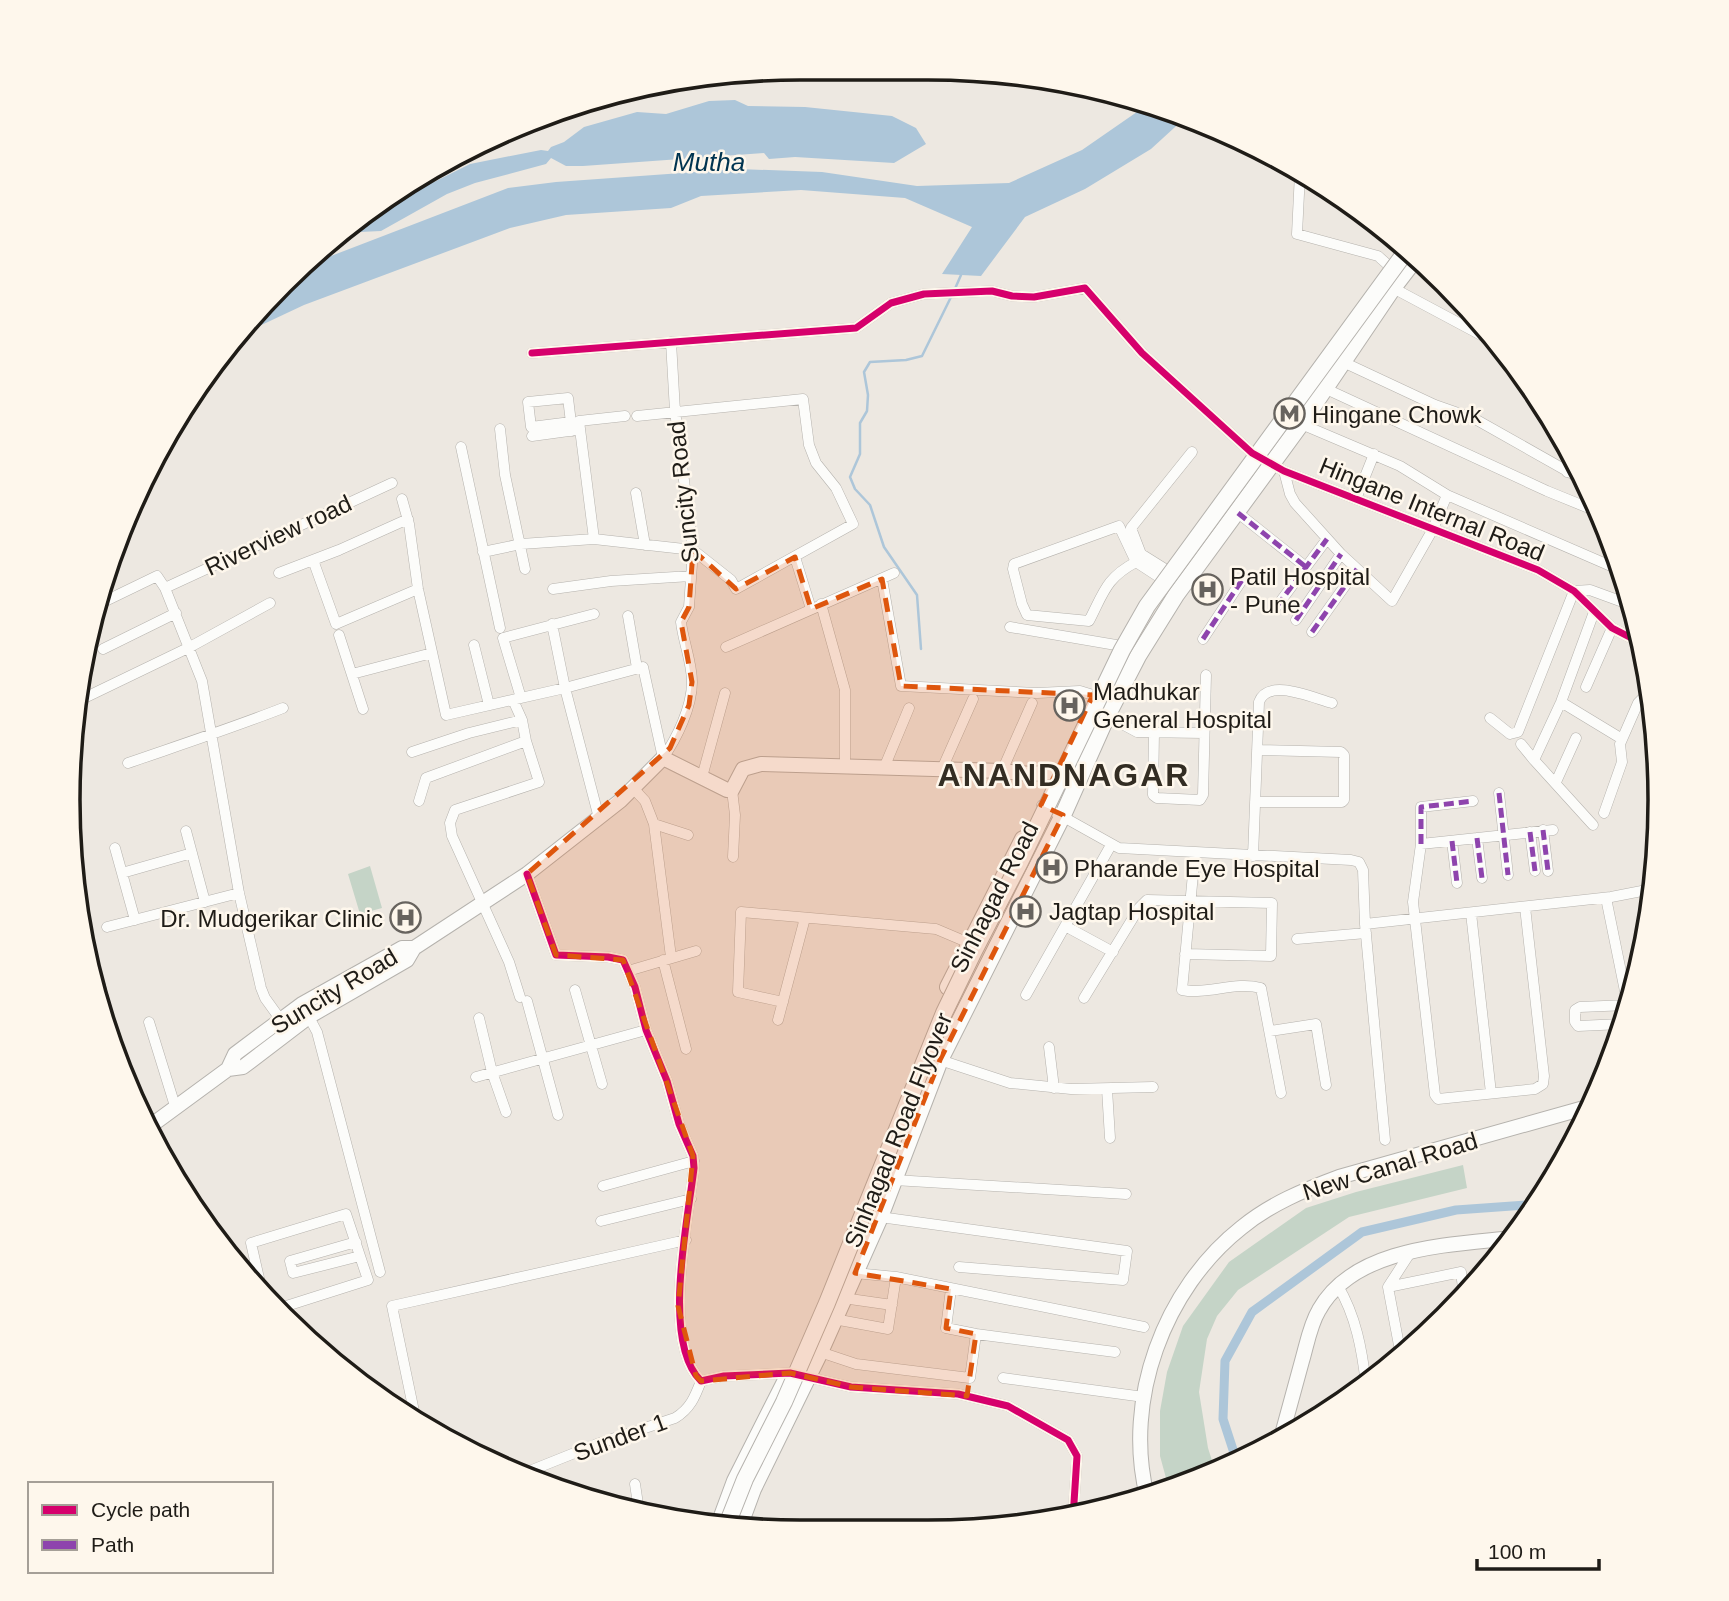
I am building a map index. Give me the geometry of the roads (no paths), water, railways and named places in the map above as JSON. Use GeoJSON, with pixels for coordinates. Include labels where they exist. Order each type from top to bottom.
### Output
{"type":"FeatureCollection","features":[{"type":"Feature","properties":{"kind":"main road","name":"Sinhagad Road"},"geometry":{"type":"LineString","coordinates":[[722,1516],[735,1481],[790,1373],[936,1013],[969,943],[1058,772],[1116,645],[1140,603],[1344,330],[1396,254]]}},
{"type":"Feature","properties":{"kind":"main road","name":"Sinhagad Road Flyover"},"geometry":{"type":"LineString","coordinates":[[730,1517],[827,1303],[944,1013],[1122,650],[1147,606],[1407,263]]}},
{"type":"Feature","properties":{"kind":"main road","name":"Sinhagad Road Flyover"},"geometry":{"type":"LineString","coordinates":[[735,1517],[745,1489],[821,1334],[886,1178],[930,1059],[973,965],[1152,608],[1407,263]]}},
{"type":"Feature","properties":{"kind":"main road","name":"Sinhagad Road"},"geometry":{"type":"LineString","coordinates":[[742,1518],[753,1489],[808,1378],[880,1217],[940,1060],[1063,815],[1107,716],[1138,656],[1162,617],[1238,513],[1278,468],[1301,424],[1394,288],[1408,263]]}},
{"type":"Feature","properties":{"kind":"street"},"geometry":{"type":"LineString","coordinates":[[1299,184],[1297,234],[1378,256],[1388,265]]}},
{"type":"Feature","properties":{"kind":"street","name":"Hingane Internal Road"},"geometry":{"type":"LineString","coordinates":[[671,342],[856,328],[891,303],[923,294],[992,291],[1012,296],[1034,297],[1085,288],[1142,353],[1252,453],[1278,468],[1538,570],[1574,591],[1612,628],[1630,637]]}},
{"type":"Feature","properties":{"kind":"street"},"geometry":{"type":"LineString","coordinates":[[1394,288],[1475,331]]}},
{"type":"Feature","properties":{"kind":"street"},"geometry":{"type":"LineString","coordinates":[[532,353],[671,342]]}},
{"type":"Feature","properties":{"kind":"street","name":"Suncity Road"},"geometry":{"type":"LineString","coordinates":[[156,1121],[228,1069],[243,1067],[285,1026],[306,1010],[407,960],[414,948],[527,874],[599,818],[633,788],[670,748],[689,705],[692,682],[681,622],[690,607],[693,550],[675,411],[671,342]]}},
{"type":"Feature","properties":{"kind":"street"},"geometry":{"type":"LineString","coordinates":[[1343,362],[1435,405],[1475,419],[1567,472]]}},
{"type":"Feature","properties":{"kind":"street"},"geometry":{"type":"LineString","coordinates":[[1324,388],[1585,507]]}},
{"type":"Feature","properties":{"kind":"street"},"geometry":{"type":"LineString","coordinates":[[594,539],[574,427],[568,398],[528,402],[531,427],[536,432],[574,427],[579,421],[625,416]]}},
{"type":"Feature","properties":{"kind":"street"},"geometry":{"type":"LineString","coordinates":[[483,552],[521,544],[594,539],[693,550],[731,579],[737,589],[853,524],[836,488],[816,463],[808,445],[803,399],[637,416]]}},
{"type":"Feature","properties":{"kind":"street"},"geometry":{"type":"LineString","coordinates":[[1301,424],[1400,466],[1447,495],[1609,565]]}},
{"type":"Feature","properties":{"kind":"street"},"geometry":{"type":"LineString","coordinates":[[500,429],[505,475],[525,569]]}},
{"type":"Feature","properties":{"kind":"street"},"geometry":{"type":"LineString","coordinates":[[461,447],[500,628]]}},
{"type":"Feature","properties":{"kind":"street"},"geometry":{"type":"LineString","coordinates":[[1162,573],[1141,554],[1131,528],[1192,452]]}},
{"type":"Feature","properties":{"kind":"street"},"geometry":{"type":"LineString","coordinates":[[1356,499],[1374,454]]}},
{"type":"Feature","properties":{"kind":"street"},"geometry":{"type":"LineString","coordinates":[[1278,468],[1295,503],[1341,554],[1392,601],[1433,529],[1447,495]]}},
{"type":"Feature","properties":{"kind":"street","name":"Riverview road"},"geometry":{"type":"LineString","coordinates":[[165,588],[392,483]]}},
{"type":"Feature","properties":{"kind":"street"},"geometry":{"type":"LineString","coordinates":[[636,493],[645,545]]}},
{"type":"Feature","properties":{"kind":"street"},"geometry":{"type":"LineString","coordinates":[[402,499],[408,519],[418,589],[446,715],[643,667],[663,758],[727,790],[732,790]]}},
{"type":"Feature","properties":{"kind":"street"},"geometry":{"type":"LineString","coordinates":[[1238,513],[1306,567]]}},
{"type":"Feature","properties":{"kind":"street"},"geometry":{"type":"LineString","coordinates":[[279,573],[408,519]]}},
{"type":"Feature","properties":{"kind":"street"},"geometry":{"type":"LineString","coordinates":[[1136,562],[1117,572],[1109,581],[1089,621],[1027,615],[1013,569],[1014,564],[1119,526],[1136,562],[1162,573]]}},
{"type":"Feature","properties":{"kind":"street"},"geometry":{"type":"LineString","coordinates":[[1276,606],[1327,539]]}},
{"type":"Feature","properties":{"kind":"street"},"geometry":{"type":"LineString","coordinates":[[1296,620],[1341,554]]}},
{"type":"Feature","properties":{"kind":"street"},"geometry":{"type":"LineString","coordinates":[[795,557],[845,690],[845,767]]}},
{"type":"Feature","properties":{"kind":"street"},"geometry":{"type":"LineString","coordinates":[[313,560],[336,624],[418,589]]}},
{"type":"Feature","properties":{"kind":"street"},"geometry":{"type":"LineString","coordinates":[[1312,632],[1357,569]]}},
{"type":"Feature","properties":{"kind":"street"},"geometry":{"type":"LineString","coordinates":[[726,647],[894,573]]}},
{"type":"Feature","properties":{"kind":"street"},"geometry":{"type":"LineString","coordinates":[[110,599],[157,576],[176,613],[202,681],[239,893],[261,988],[285,1026]]}},
{"type":"Feature","properties":{"kind":"street"},"geometry":{"type":"LineString","coordinates":[[553,589],[611,581],[691,576]]}},
{"type":"Feature","properties":{"kind":"street"},"geometry":{"type":"LineString","coordinates":[[882,579],[901,686],[1037,693],[1080,691],[1093,695]]}},
{"type":"Feature","properties":{"kind":"street"},"geometry":{"type":"LineString","coordinates":[[1203,639],[1242,580]]}},
{"type":"Feature","properties":{"kind":"street"},"geometry":{"type":"LineString","coordinates":[[1490,719],[1510,734],[1518,732],[1574,591],[1590,590],[1620,601]]}},
{"type":"Feature","properties":{"kind":"street"},"geometry":{"type":"LineString","coordinates":[[89,696],[190,648],[270,603]]}},
{"type":"Feature","properties":{"kind":"street"},"geometry":{"type":"LineString","coordinates":[[1534,760],[1561,702],[1594,612]]}},
{"type":"Feature","properties":{"kind":"street"},"geometry":{"type":"LineString","coordinates":[[103,649],[176,613]]}},
{"type":"Feature","properties":{"kind":"street"},"geometry":{"type":"LineString","coordinates":[[558,1115],[524,999],[484,903],[452,836],[450,823],[455,810],[538,782],[503,638],[594,614]]}},
{"type":"Feature","properties":{"kind":"street"},"geometry":{"type":"LineString","coordinates":[[628,616],[637,668]]}},
{"type":"Feature","properties":{"kind":"street"},"geometry":{"type":"LineString","coordinates":[[552,624],[565,688],[599,818]]}},
{"type":"Feature","properties":{"kind":"street"},"geometry":{"type":"LineString","coordinates":[[1010,627],[1116,645]]}},
{"type":"Feature","properties":{"kind":"street"},"geometry":{"type":"LineString","coordinates":[[1586,687],[1612,628]]}},
{"type":"Feature","properties":{"kind":"street"},"geometry":{"type":"LineString","coordinates":[[340,635],[363,709]]}},
{"type":"Feature","properties":{"kind":"street"},"geometry":{"type":"LineString","coordinates":[[474,645],[489,705]]}},
{"type":"Feature","properties":{"kind":"street"},"geometry":{"type":"LineString","coordinates":[[352,674],[432,653]]}},
{"type":"Feature","properties":{"kind":"street"},"geometry":{"type":"LineString","coordinates":[[1154,732],[1153,795],[1157,798],[1197,800],[1203,795],[1206,674]]}},
{"type":"Feature","properties":{"kind":"street"},"geometry":{"type":"LineString","coordinates":[[1253,856],[1259,702],[1267,690],[1279,689],[1332,703]]}},
{"type":"Feature","properties":{"kind":"street"},"geometry":{"type":"LineString","coordinates":[[702,778],[725,693]]}},
{"type":"Feature","properties":{"kind":"street"},"geometry":{"type":"LineString","coordinates":[[942,769],[973,699]]}},
{"type":"Feature","properties":{"kind":"street"},"geometry":{"type":"LineString","coordinates":[[1604,813],[1622,762],[1622,738],[1641,700]]}},
{"type":"Feature","properties":{"kind":"street"},"geometry":{"type":"LineString","coordinates":[[1561,702],[1622,738]]}},
{"type":"Feature","properties":{"kind":"street"},"geometry":{"type":"LineString","coordinates":[[1002,771],[1032,703]]}},
{"type":"Feature","properties":{"kind":"street"},"geometry":{"type":"LineString","coordinates":[[128,763],[233,728],[283,708]]}},
{"type":"Feature","properties":{"kind":"street"},"geometry":{"type":"LineString","coordinates":[[884,768],[909,708]]}},
{"type":"Feature","properties":{"kind":"street"},"geometry":{"type":"LineString","coordinates":[[1107,716],[1137,732],[1204,733]]}},
{"type":"Feature","properties":{"kind":"street"},"geometry":{"type":"LineString","coordinates":[[412,752],[469,733],[523,720]]}},
{"type":"Feature","properties":{"kind":"street"},"geometry":{"type":"LineString","coordinates":[[1556,782],[1576,738]]}},
{"type":"Feature","properties":{"kind":"street"},"geometry":{"type":"LineString","coordinates":[[419,801],[426,778],[526,741]]}},
{"type":"Feature","properties":{"kind":"street"},"geometry":{"type":"LineString","coordinates":[[1521,744],[1593,825]]}},
{"type":"Feature","properties":{"kind":"street"},"geometry":{"type":"LineString","coordinates":[[1255,802],[1344,800],[1344,755],[1341,752],[1257,750]]}},
{"type":"Feature","properties":{"kind":"street"},"geometry":{"type":"LineString","coordinates":[[733,858],[732,790],[747,767],[761,764],[1030,774],[1058,772],[1079,781]]}},
{"type":"Feature","properties":{"kind":"street"},"geometry":{"type":"LineString","coordinates":[[633,788],[645,802],[654,824],[667,958],[687,1049]]}},
{"type":"Feature","properties":{"kind":"street"},"geometry":{"type":"LineString","coordinates":[[1499,793],[1508,874]]}},
{"type":"Feature","properties":{"kind":"street"},"geometry":{"type":"LineString","coordinates":[[1474,801],[1421,807],[1421,845],[1413,902],[1435,1095],[1438,1099],[1535,1089],[1543,1084],[1525,906]]}},
{"type":"Feature","properties":{"kind":"street"},"geometry":{"type":"LineString","coordinates":[[1041,805],[1119,848],[1350,860],[1360,863],[1363,870],[1385,1140]]}},
{"type":"Feature","properties":{"kind":"street"},"geometry":{"type":"LineString","coordinates":[[654,824],[688,835]]}},
{"type":"Feature","properties":{"kind":"street"},"geometry":{"type":"LineString","coordinates":[[1421,845],[1548,830],[1548,871]]}},
{"type":"Feature","properties":{"kind":"street"},"geometry":{"type":"LineString","coordinates":[[186,831],[205,902]]}},
{"type":"Feature","properties":{"kind":"street"},"geometry":{"type":"LineString","coordinates":[[1530,832],[1535,872]]}},
{"type":"Feature","properties":{"kind":"street"},"geometry":{"type":"LineString","coordinates":[[1477,838],[1482,878]]}},
{"type":"Feature","properties":{"kind":"street"},"geometry":{"type":"LineString","coordinates":[[1452,841],[1457,883]]}},
{"type":"Feature","properties":{"kind":"street"},"geometry":{"type":"LineString","coordinates":[[1026,995],[1111,845]]}},
{"type":"Feature","properties":{"kind":"street"},"geometry":{"type":"LineString","coordinates":[[114,848],[135,920]]}},
{"type":"Feature","properties":{"kind":"street"},"geometry":{"type":"LineString","coordinates":[[122,873],[192,853]]}},
{"type":"Feature","properties":{"kind":"street"},"geometry":{"type":"LineString","coordinates":[[1195,853],[1182,990],[1252,985],[1261,988],[1281,1093]]}},
{"type":"Feature","properties":{"kind":"street"},"geometry":{"type":"LineString","coordinates":[[527,874],[556,955],[623,960],[635,987],[646,1030],[667,1081],[679,1124],[694,1161],[678,1306],[679,1323],[688,1360],[696,1376],[701,1381],[724,1376],[790,1373],[851,1387],[967,1396],[1008,1406],[1068,1440],[1077,1456],[1074,1506]]}},
{"type":"Feature","properties":{"kind":"street"},"geometry":{"type":"LineString","coordinates":[[1297,939],[1415,919],[1606,898],[1642,891]]}},
{"type":"Feature","properties":{"kind":"street"},"geometry":{"type":"LineString","coordinates":[[107,928],[239,893]]}},
{"type":"Feature","properties":{"kind":"street"},"geometry":{"type":"LineString","coordinates":[[1606,898],[1623,990]]}},
{"type":"Feature","properties":{"kind":"street"},"geometry":{"type":"LineString","coordinates":[[1084,998],[1139,908],[1147,900],[1272,903],[1271,956],[1185,954]]}},
{"type":"Feature","properties":{"kind":"street"},"geometry":{"type":"LineString","coordinates":[[783,1002],[737,992],[741,912],[936,929],[969,943]]}},
{"type":"Feature","properties":{"kind":"street"},"geometry":{"type":"LineString","coordinates":[[1471,913],[1491,1093]]}},
{"type":"Feature","properties":{"kind":"street"},"geometry":{"type":"LineString","coordinates":[[778,1020],[805,918]]}},
{"type":"Feature","properties":{"kind":"street"},"geometry":{"type":"LineString","coordinates":[[1065,926],[1113,953]]}},
{"type":"Feature","properties":{"kind":"street"},"geometry":{"type":"LineString","coordinates":[[628,971],[696,951]]}},
{"type":"Feature","properties":{"kind":"street"},"geometry":{"type":"LineString","coordinates":[[575,990],[603,1084]]}},
{"type":"Feature","properties":{"kind":"street"},"geometry":{"type":"LineString","coordinates":[[1613,1022],[1578,1026],[1575,1023],[1575,1010],[1580,1007],[1618,1006]]}},
{"type":"Feature","properties":{"kind":"street"},"geometry":{"type":"LineString","coordinates":[[306,1010],[317,1032],[380,1272]]}},
{"type":"Feature","properties":{"kind":"street"},"geometry":{"type":"LineString","coordinates":[[479,1018],[492,1072],[506,1112]]}},
{"type":"Feature","properties":{"kind":"street"},"geometry":{"type":"LineString","coordinates":[[149,1022],[175,1106]]}},
{"type":"Feature","properties":{"kind":"street"},"geometry":{"type":"LineString","coordinates":[[1270,1031],[1316,1024],[1326,1085]]}},
{"type":"Feature","properties":{"kind":"street"},"geometry":{"type":"LineString","coordinates":[[476,1077],[646,1030]]}},
{"type":"Feature","properties":{"kind":"street"},"geometry":{"type":"LineString","coordinates":[[1049,1047],[1054,1088]]}},
{"type":"Feature","properties":{"kind":"street"},"geometry":{"type":"LineString","coordinates":[[940,1060],[1010,1083],[1054,1088],[1153,1087]]}},
{"type":"Feature","properties":{"kind":"street"},"geometry":{"type":"LineString","coordinates":[[1107,1089],[1110,1138]]}},
{"type":"Feature","properties":{"kind":"street","name":"New Canal Road"},"geometry":{"type":"LineString","coordinates":[[1146,1486],[1141,1424],[1144,1397],[1160,1339],[1171,1311],[1191,1281],[1218,1248],[1240,1228],[1300,1191],[1339,1177],[1578,1110]]}},
{"type":"Feature","properties":{"kind":"street"},"geometry":{"type":"LineString","coordinates":[[603,1186],[694,1161]]}},
{"type":"Feature","properties":{"kind":"street"},"geometry":{"type":"LineString","coordinates":[[894,1180],[1126,1195]]}},
{"type":"Feature","properties":{"kind":"street"},"geometry":{"type":"LineString","coordinates":[[601,1221],[691,1199]]}},
{"type":"Feature","properties":{"kind":"street"},"geometry":{"type":"LineString","coordinates":[[258,1274],[251,1243],[346,1214],[368,1280],[287,1306]]}},
{"type":"Feature","properties":{"kind":"street"},"geometry":{"type":"LineString","coordinates":[[880,1217],[1127,1251],[1123,1280],[959,1266]]}},
{"type":"Feature","properties":{"kind":"street"},"geometry":{"type":"LineString","coordinates":[[413,1407],[392,1306],[686,1240]]}},
{"type":"Feature","properties":{"kind":"street"},"geometry":{"type":"LineString","coordinates":[[1284,1426],[1309,1336],[1319,1310],[1338,1286],[1359,1270],[1379,1260],[1447,1245],[1496,1244]]}},
{"type":"Feature","properties":{"kind":"street"},"geometry":{"type":"LineString","coordinates":[[358,1249],[290,1261],[293,1273],[372,1245]]}},
{"type":"Feature","properties":{"kind":"street"},"geometry":{"type":"LineString","coordinates":[[1399,1345],[1388,1287],[1410,1253]]}},
{"type":"Feature","properties":{"kind":"street"},"geometry":{"type":"LineString","coordinates":[[1388,1287],[1461,1272],[1462,1283]]}},
{"type":"Feature","properties":{"kind":"street"},"geometry":{"type":"LineString","coordinates":[[855,1273],[896,1278],[1144,1327]]}},
{"type":"Feature","properties":{"kind":"street"},"geometry":{"type":"LineString","coordinates":[[834,1319],[888,1329],[896,1278]]}},
{"type":"Feature","properties":{"kind":"street"},"geometry":{"type":"LineString","coordinates":[[1338,1286],[1350,1306],[1364,1374]]}},
{"type":"Feature","properties":{"kind":"street"},"geometry":{"type":"LineString","coordinates":[[950,1289],[946,1328],[1115,1352]]}},
{"type":"Feature","properties":{"kind":"street"},"geometry":{"type":"LineString","coordinates":[[842,1298],[892,1305]]}},
{"type":"Feature","properties":{"kind":"street"},"geometry":{"type":"LineString","coordinates":[[967,1396],[976,1334]]}},
{"type":"Feature","properties":{"kind":"street"},"geometry":{"type":"LineString","coordinates":[[820,1352],[856,1364],[970,1378]]}},
{"type":"Feature","properties":{"kind":"street"},"geometry":{"type":"LineString","coordinates":[[1003,1378],[1144,1397]]}},
{"type":"Feature","properties":{"kind":"street","name":"Sunder 1"},"geometry":{"type":"LineString","coordinates":[[534,1469],[597,1444],[675,1418],[686,1411],[701,1381]]}},
{"type":"Feature","properties":{"kind":"street"},"geometry":{"type":"LineString","coordinates":[[635,1484],[638,1502]]}},
{"type":"Feature","properties":{"kind":"water"},"geometry":{"type":"Polygon","coordinates":[[[735,100],[748,106],[805,107],[892,116],[916,128],[926,144],[894,163],[795,157],[769,159],[764,153],[583,166],[566,166],[551,158],[546,164],[475,183],[447,194],[381,231],[359,232],[431,183],[470,164],[541,150],[548,151],[584,127],[637,112],[666,114],[709,101],[735,100]]]}},
{"type":"Feature","properties":{"kind":"water"},"geometry":{"type":"Polygon","coordinates":[[[1137,112],[1177,125],[1151,149],[1085,189],[1025,217],[981,276],[942,274],[972,227],[905,198],[801,190],[701,196],[671,208],[566,215],[510,228],[304,305],[259,326],[291,291],[328,257],[508,188],[738,169],[822,172],[917,186],[1009,183],[1082,150],[1137,112]]]}},
{"type":"Feature","properties":{"kind":"waterway"},"geometry":{"type":"LineString","coordinates":[[954,291],[961,275]]}},
{"type":"Feature","properties":{"kind":"waterway"},"geometry":{"type":"LineString","coordinates":[[921,649],[917,595],[884,547],[870,505],[855,489],[850,477],[860,454],[860,423],[867,411],[868,395],[864,372],[870,362],[906,360],[922,356],[951,297]]}},
{"type":"Feature","properties":{"kind":"waterway"},"geometry":{"type":"LineString","coordinates":[[1234,1452],[1223,1419],[1225,1361],[1252,1312],[1362,1232],[1456,1210],[1524,1205]]}},
{"type":"Feature","properties":{"kind":"place","name":"Hingane Chowk"},"geometry":{"type":"Point","coordinates":[1289,414]}},
{"type":"Feature","properties":{"kind":"place","name":"Patil Hospital - Pune"},"geometry":{"type":"Point","coordinates":[1207,590]}},
{"type":"Feature","properties":{"kind":"place","name":"Madhukar General Hospital"},"geometry":{"type":"Point","coordinates":[1070,705]}},
{"type":"Feature","properties":{"kind":"place","name":"Pharande Eye Hospital"},"geometry":{"type":"Point","coordinates":[1051,868]}},
{"type":"Feature","properties":{"kind":"place","name":"Jagtap Hospital"},"geometry":{"type":"Point","coordinates":[1026,911]}},
{"type":"Feature","properties":{"kind":"place","name":"Dr. Mudgerikar Clinic"},"geometry":{"type":"Point","coordinates":[406,918]}},
{"type":"Feature","properties":{"kind":"district","name":"ANANDNAGAR"},"geometry":{"type":"Point","coordinates":[1064,775]}},
{"type":"Feature","properties":{"kind":"water label","name":"Mutha"},"geometry":{"type":"Point","coordinates":[709,162]}}]}
